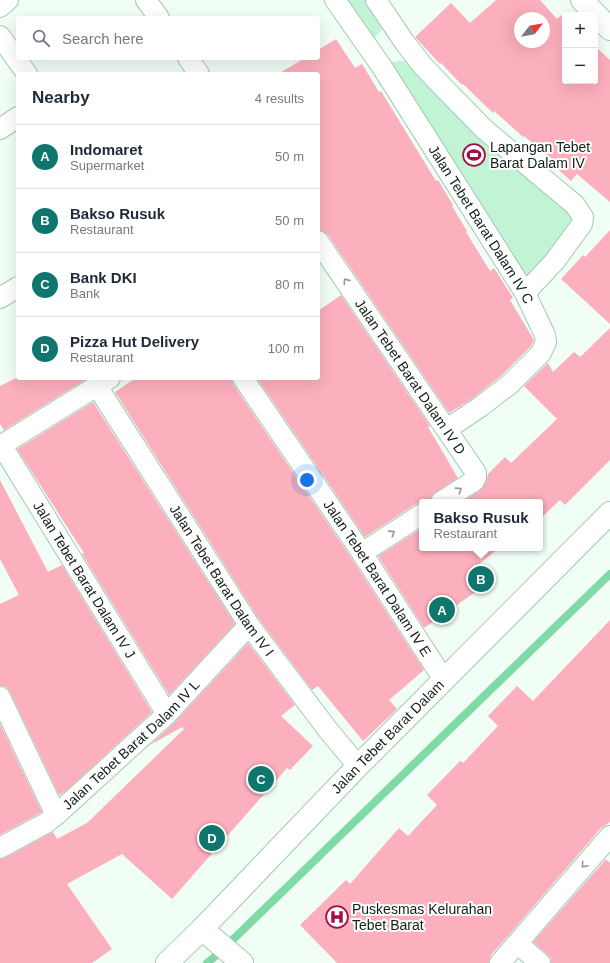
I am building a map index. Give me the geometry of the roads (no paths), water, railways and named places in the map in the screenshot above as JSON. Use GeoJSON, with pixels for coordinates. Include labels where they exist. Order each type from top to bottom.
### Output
{"type":"FeatureCollection","features":[{"type":"Feature","properties":{"kind":"street"},"geometry":{"type":"LineString","coordinates":[[0,7],[8,0]]}},
{"type":"Feature","properties":{"kind":"street"},"geometry":{"type":"LineString","coordinates":[[146,0],[158,16]]}},
{"type":"Feature","properties":{"kind":"street","name":"Jalan Tebet Barat Dalam IV C"},"geometry":{"type":"LineString","coordinates":[[335,0],[382,67],[525,293],[545,336],[545,347],[541,353],[510,384],[480,407],[447,429]]}},
{"type":"Feature","properties":{"kind":"street"},"geometry":{"type":"LineString","coordinates":[[376,0],[405,44],[428,71],[484,128],[574,205],[583,217],[582,224],[555,261],[525,293]]}},
{"type":"Feature","properties":{"kind":"street"},"geometry":{"type":"LineString","coordinates":[[582,0],[610,29]]}},
{"type":"Feature","properties":{"kind":"street"},"geometry":{"type":"LineString","coordinates":[[0,36],[16,59]]}},
{"type":"Feature","properties":{"kind":"street"},"geometry":{"type":"LineString","coordinates":[[17,60],[26,72]]}},
{"type":"Feature","properties":{"kind":"street"},"geometry":{"type":"LineString","coordinates":[[189,60],[198,72]]}},
{"type":"Feature","properties":{"kind":"street"},"geometry":{"type":"LineString","coordinates":[[0,129],[16,118]]}},
{"type":"Feature","properties":{"kind":"street","name":"Jalan Tebet Barat Dalam IV D"},"geometry":{"type":"LineString","coordinates":[[320,245],[447,429],[476,475],[474,481],[446,499]]}},
{"type":"Feature","properties":{"kind":"street"},"geometry":{"type":"LineString","coordinates":[[0,298],[16,288]]}},
{"type":"Feature","properties":{"kind":"street","name":"Jalan Tebet Barat Dalam IV E"},"geometry":{"type":"LineString","coordinates":[[244,380],[362,553],[444,680]]}},
{"type":"Feature","properties":{"kind":"street"},"geometry":{"type":"LineString","coordinates":[[1,446],[104,382]]}},
{"type":"Feature","properties":{"kind":"street","name":"Jalan Tebet Barat Dalam IV I"},"geometry":{"type":"LineString","coordinates":[[104,382],[249,625],[328,730],[358,766]]}},
{"type":"Feature","properties":{"kind":"street","name":"Jalan Tebet Barat Dalam IV J"},"geometry":{"type":"LineString","coordinates":[[1,446],[167,714]]}},
{"type":"Feature","properties":{"kind":"street","name":"Jalan Tebet Barat Dalam"},"geometry":{"type":"LineString","coordinates":[[167,963],[202,929],[358,766],[610,513]]}},
{"type":"Feature","properties":{"kind":"street"},"geometry":{"type":"LineString","coordinates":[[362,553],[419,516]]}},
{"type":"Feature","properties":{"kind":"street","name":"Jalan Tebet Barat Dalam IV L"},"geometry":{"type":"LineString","coordinates":[[0,848],[46,823],[56,815],[167,714],[249,625]]}},
{"type":"Feature","properties":{"kind":"street"},"geometry":{"type":"LineString","coordinates":[[0,697],[56,815]]}},
{"type":"Feature","properties":{"kind":"street"},"geometry":{"type":"LineString","coordinates":[[500,963],[607,845]]}},
{"type":"Feature","properties":{"kind":"street"},"geometry":{"type":"LineString","coordinates":[[202,929],[242,963]]}},
{"type":"Feature","properties":{"kind":"street"},"geometry":{"type":"LineString","coordinates":[[517,943],[540,963]]}},
{"type":"Feature","properties":{"kind":"waterway"},"geometry":{"type":"LineString","coordinates":[[207,963],[610,574]]}},
{"type":"Feature","properties":{"kind":"place","name":"Lapangan Tebet Barat Dalam IV"},"geometry":{"type":"Point","coordinates":[474,155]}},
{"type":"Feature","properties":{"kind":"place","name":"Bakso Rusuk"},"geometry":{"type":"Point","coordinates":[481,579]}},
{"type":"Feature","properties":{"kind":"place","name":"Indomaret"},"geometry":{"type":"Point","coordinates":[442,610]}},
{"type":"Feature","properties":{"kind":"place","name":"Bank DKI"},"geometry":{"type":"Point","coordinates":[261,779]}},
{"type":"Feature","properties":{"kind":"place","name":"Pizza Hut Delivery"},"geometry":{"type":"Point","coordinates":[212,838]}},
{"type":"Feature","properties":{"kind":"place","name":"Puskesmas Kelurahan Tebet Barat"},"geometry":{"type":"Point","coordinates":[337,917]}}]}
